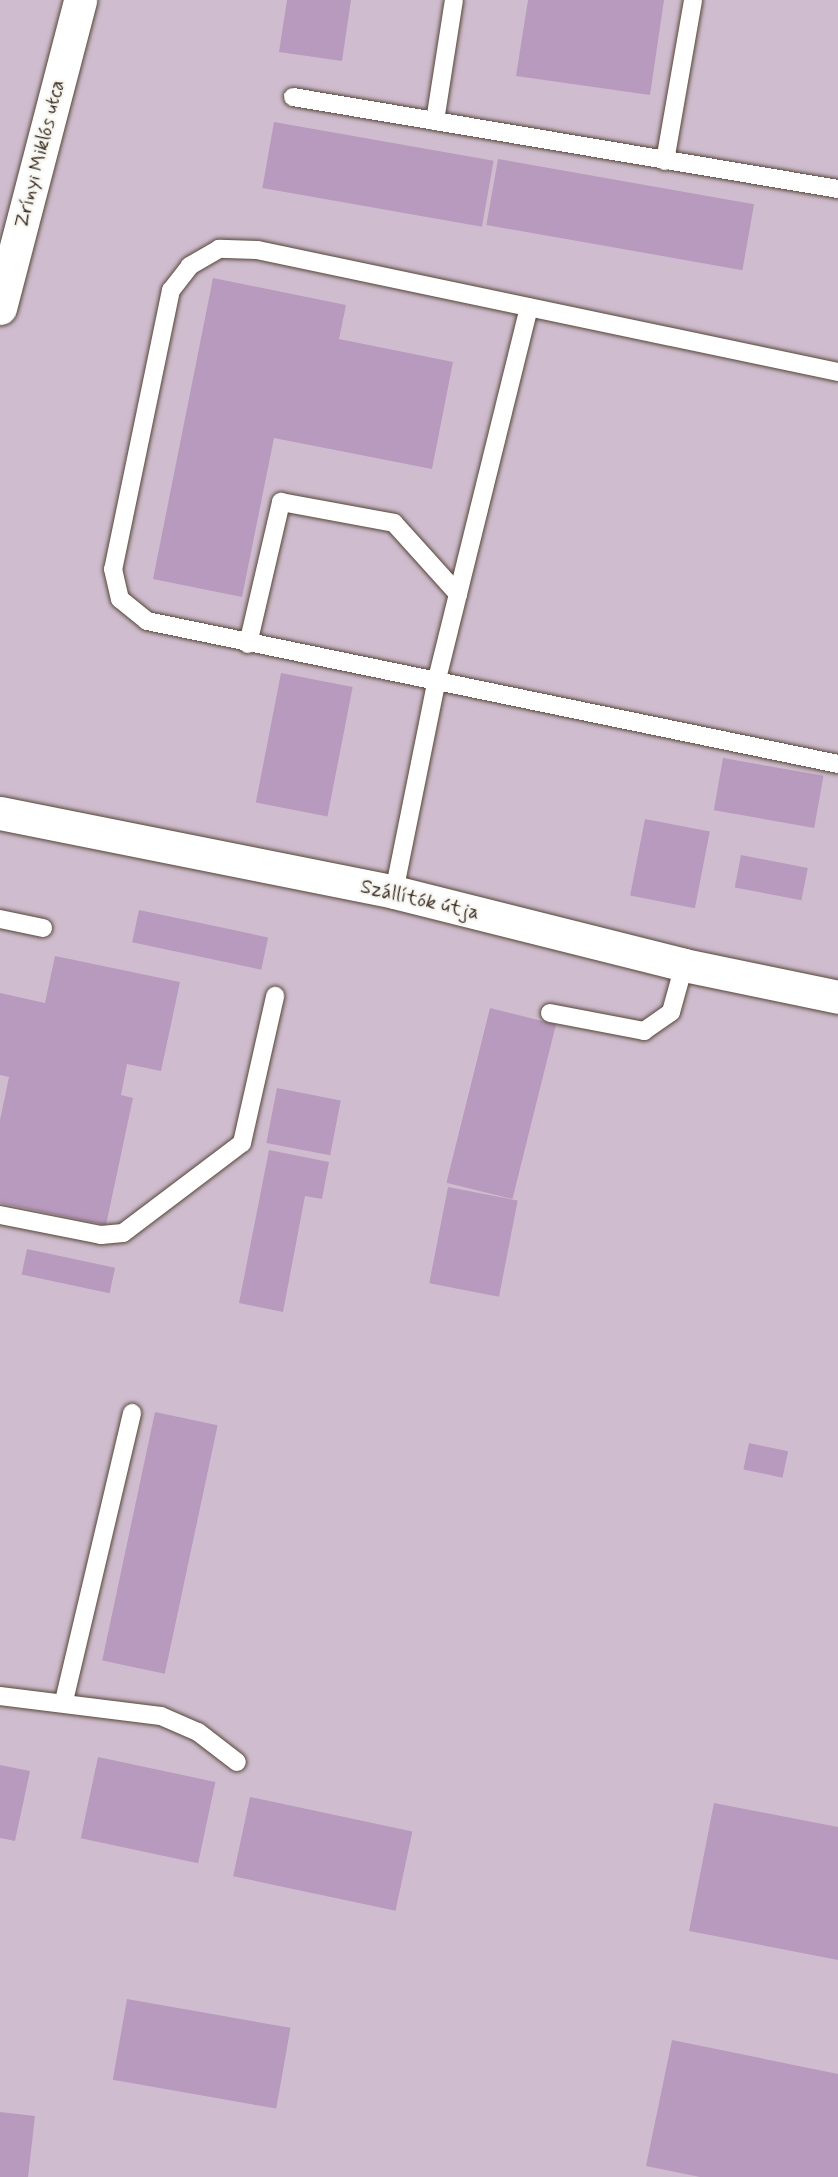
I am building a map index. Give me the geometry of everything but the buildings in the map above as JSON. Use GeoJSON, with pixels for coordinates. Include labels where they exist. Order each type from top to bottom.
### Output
{"type":"FeatureCollection","features":[{"type":"Feature","properties":{"kind":"street","name":"Zrínyi Miklós utca"},"geometry":{"type":"LineString","coordinates":[[0,308],[80,0]]}},
{"type":"Feature","properties":{"kind":"street","name":"Szállítók útja"},"geometry":{"type":"LineString","coordinates":[[0,813],[394,892],[684,965],[838,997]]}},
{"type":"Feature","properties":{"kind":"lane"},"geometry":{"type":"LineString","coordinates":[[435,121],[454,0]]}},
{"type":"Feature","properties":{"kind":"lane"},"geometry":{"type":"LineString","coordinates":[[665,161],[693,0]]}},
{"type":"Feature","properties":{"kind":"lane"},"geometry":{"type":"LineString","coordinates":[[293,97],[838,189]]}},
{"type":"Feature","properties":{"kind":"lane"},"geometry":{"type":"LineString","coordinates":[[838,372],[257,250],[219,249],[180,274],[166,309],[114,584],[127,607],[147,621],[248,644],[838,764]]}},
{"type":"Feature","properties":{"kind":"lane"},"geometry":{"type":"LineString","coordinates":[[394,892],[436,682],[529,307]]}},
{"type":"Feature","properties":{"kind":"lane"},"geometry":{"type":"LineString","coordinates":[[248,644],[281,502],[394,523],[458,594]]}},
{"type":"Feature","properties":{"kind":"lane"},"geometry":{"type":"LineString","coordinates":[[0,919],[43,928]]}},
{"type":"Feature","properties":{"kind":"lane"},"geometry":{"type":"LineString","coordinates":[[550,1013],[644,1031],[671,1012],[684,965]]}},
{"type":"Feature","properties":{"kind":"lane"},"geometry":{"type":"LineString","coordinates":[[0,1215],[100,1235],[123,1233],[242,1143],[274,996]]}},
{"type":"Feature","properties":{"kind":"lane"},"geometry":{"type":"LineString","coordinates":[[64,1701],[132,1413]]}},
{"type":"Feature","properties":{"kind":"lane"},"geometry":{"type":"LineString","coordinates":[[0,1696],[64,1701],[161,1716],[198,1732],[237,1762]]}},
{"type":"Feature","properties":{"kind":"shaded area"},"geometry":{"type":"Polygon","coordinates":[[[0,0],[838,0],[838,2177],[0,2177],[0,0]]]}}]}
